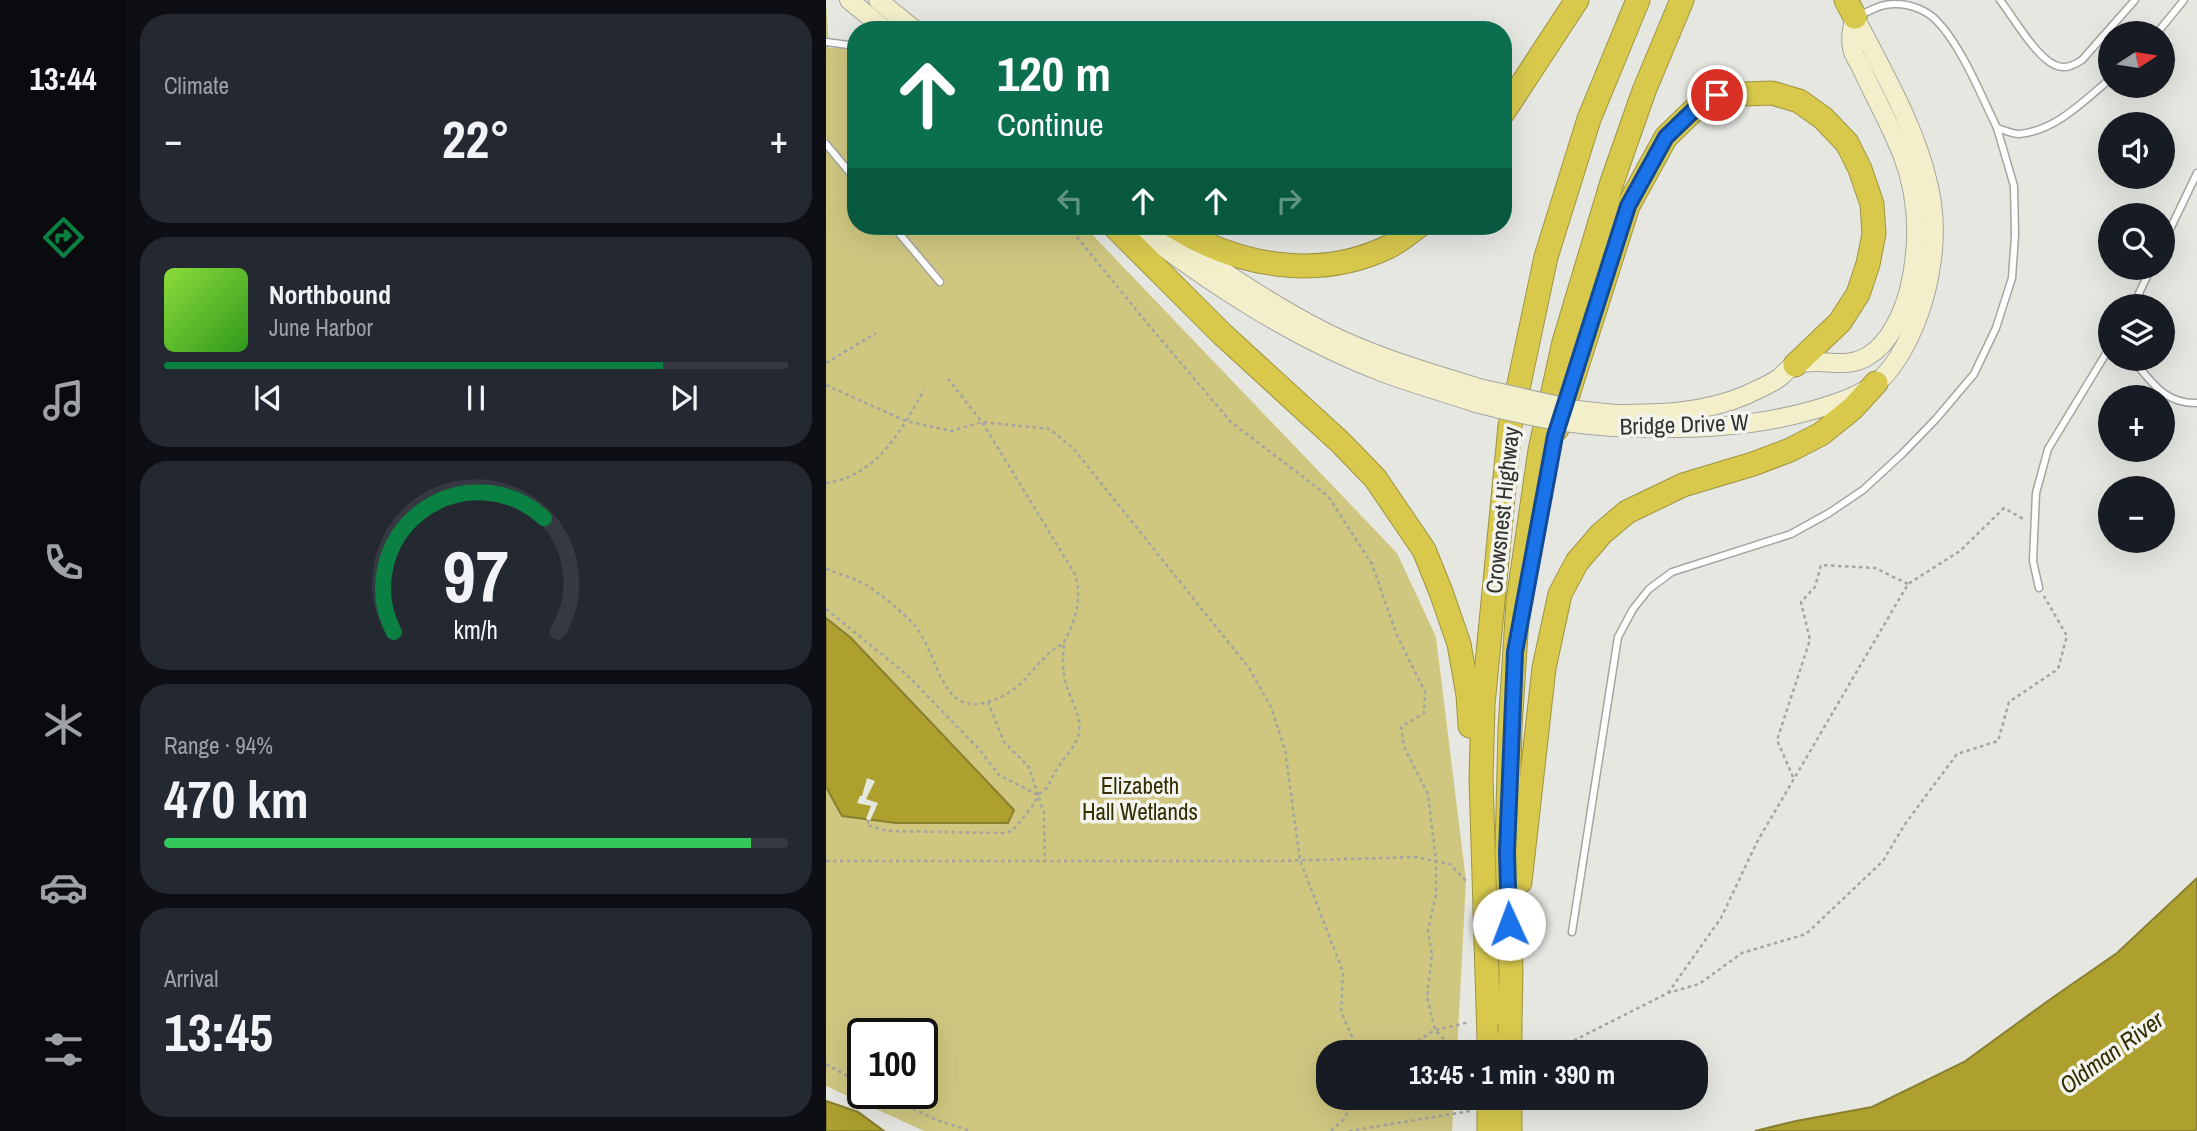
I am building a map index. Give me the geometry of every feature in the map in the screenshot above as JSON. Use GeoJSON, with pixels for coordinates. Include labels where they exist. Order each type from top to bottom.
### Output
{"type":"FeatureCollection","features":[{"type":"Feature","properties":{"kind":"highway"},"geometry":{"type":"LineString","coordinates":[[1512,99],[1577,0]]}},
{"type":"Feature","properties":{"kind":"highway","name":"Crowsnest Highway"},"geometry":{"type":"LineString","coordinates":[[1485,1040],[1481,778],[1483,705],[1510,426],[1546,257],[1589,120],[1638,0]]}},
{"type":"Feature","properties":{"kind":"highway","name":"Crowsnest Highway"},"geometry":{"type":"LineString","coordinates":[[1510,1040],[1507,852],[1515,652],[1518,601],[1540,450],[1563,342],[1612,182],[1644,91],[1682,0]]}},
{"type":"Feature","properties":{"kind":"highway"},"geometry":{"type":"LineString","coordinates":[[1515,652],[1555,436],[1628,206],[1666,137],[1695,109],[1717,95],[1772,93],[1799,102],[1823,118],[1847,143],[1860,169],[1871,204],[1874,234],[1858,294],[1840,322],[1795,365]]}},
{"type":"Feature","properties":{"kind":"highway"},"geometry":{"type":"LineString","coordinates":[[1123,235],[1222,334],[1340,442],[1375,478],[1424,550],[1459,644],[1468,695],[1485,1040]]}},
{"type":"Feature","properties":{"kind":"highway"},"geometry":{"type":"LineString","coordinates":[[1191,235],[1223,251],[1290,267],[1359,259],[1390,246],[1406,235]]}},
{"type":"Feature","properties":{"kind":"highway"},"geometry":{"type":"LineString","coordinates":[[1511,972],[1544,668],[1560,594],[1577,562],[1601,534],[1628,512],[1683,485],[1753,464],[1821,434],[1852,409],[1876,383]]}},
{"type":"Feature","properties":{"kind":"highway"},"geometry":{"type":"LineString","coordinates":[[1485,1110],[1489,1131]]}},
{"type":"Feature","properties":{"kind":"highway"},"geometry":{"type":"LineString","coordinates":[[1510,1110],[1510,1131]]}},
{"type":"Feature","properties":{"kind":"street"},"geometry":{"type":"LineString","coordinates":[[849,0],[875,21]]}},
{"type":"Feature","properties":{"kind":"street"},"geometry":{"type":"LineString","coordinates":[[878,0],[904,21]]}},
{"type":"Feature","properties":{"kind":"street"},"geometry":{"type":"LineString","coordinates":[[1795,365],[1816,362],[1848,364],[1868,357],[1885,342],[1906,303],[1916,262],[1918,227],[1912,189],[1903,156],[1852,51],[1851,8]]}},
{"type":"Feature","properties":{"kind":"street","name":"Bridge Drive W"},"geometry":{"type":"LineString","coordinates":[[1614,420],[1686,429],[1755,423],[1797,415],[1854,396],[1876,383],[1906,344],[1920,313],[1929,283],[1935,222],[1929,187],[1904,114],[1851,8]]}},
{"type":"Feature","properties":{"kind":"street","name":"Bridge Drive W"},"geometry":{"type":"LineString","coordinates":[[1148,235],[1217,285],[1297,333],[1384,373],[1478,396]]}},
{"type":"Feature","properties":{"kind":"street","name":"Bridge Drive W"},"geometry":{"type":"LineString","coordinates":[[1172,235],[1251,291],[1329,334],[1538,418],[1580,425],[1713,407],[1777,379],[1795,365]]}},
{"type":"Feature","properties":{"kind":"lane"},"geometry":{"type":"LineString","coordinates":[[2000,0],[2036,50],[2056,66],[2071,67],[2082,60],[2135,0]]}},
{"type":"Feature","properties":{"kind":"lane"},"geometry":{"type":"LineString","coordinates":[[2167,21],[2184,0]]}},
{"type":"Feature","properties":{"kind":"lane"},"geometry":{"type":"LineString","coordinates":[[1572,932],[1618,637],[1633,609],[1649,589],[1672,572],[1791,534],[1863,490],[1936,419],[1974,374],[1996,328],[2012,278],[2014,186],[1997,128],[1953,42],[1935,19],[1917,8],[1897,4],[1851,8]]}},
{"type":"Feature","properties":{"kind":"lane"},"geometry":{"type":"LineString","coordinates":[[826,42],[847,45]]}},
{"type":"Feature","properties":{"kind":"lane"},"geometry":{"type":"LineString","coordinates":[[1997,128],[2017,134],[2039,129],[2068,114],[2098,89]]}},
{"type":"Feature","properties":{"kind":"lane"},"geometry":{"type":"LineString","coordinates":[[826,144],[847,169]]}},
{"type":"Feature","properties":{"kind":"lane"},"geometry":{"type":"LineString","coordinates":[[2175,219],[2197,173]]}},
{"type":"Feature","properties":{"kind":"lane"},"geometry":{"type":"LineString","coordinates":[[901,235],[940,282]]}},
{"type":"Feature","properties":{"kind":"lane"},"geometry":{"type":"LineString","coordinates":[[2039,587],[2033,561],[2036,493],[2048,449],[2098,367]]}},
{"type":"Feature","properties":{"kind":"lane"},"geometry":{"type":"LineString","coordinates":[[2142,371],[2162,394],[2184,404],[2197,403]]}},
{"type":"Feature","properties":{"kind":"path"},"geometry":{"type":"LineString","coordinates":[[1075,235],[1231,422],[1328,496],[1372,564],[1396,633],[1425,692],[1424,713],[1401,727],[1404,747],[1427,794],[1436,861],[1436,894],[1428,930],[1432,955],[1427,997],[1435,1030],[1445,1040]]}},
{"type":"Feature","properties":{"kind":"path"},"geometry":{"type":"LineString","coordinates":[[826,363],[876,333]]}},
{"type":"Feature","properties":{"kind":"path"},"geometry":{"type":"LineString","coordinates":[[869,820],[867,825],[887,831],[1013,830],[1038,795],[1048,789],[1054,772],[1079,732],[1063,662],[1064,642],[1079,603],[1079,587],[1075,574],[982,422],[948,379]]}},
{"type":"Feature","properties":{"kind":"path"},"geometry":{"type":"LineString","coordinates":[[826,385],[906,421],[951,431],[982,422],[1050,429],[1073,448],[1249,668],[1270,707],[1285,750],[1300,860],[1343,972],[1341,1012],[1354,1040]]}},
{"type":"Feature","properties":{"kind":"path"},"geometry":{"type":"LineString","coordinates":[[826,483],[847,478],[880,458],[924,390]]}},
{"type":"Feature","properties":{"kind":"path"},"geometry":{"type":"LineString","coordinates":[[1668,993],[1721,918],[1757,842],[1908,584],[1960,551],[2004,508],[2034,525]]}},
{"type":"Feature","properties":{"kind":"path"},"geometry":{"type":"LineString","coordinates":[[1794,778],[1777,740],[1810,640],[1801,602],[1815,587],[1821,565],[1875,568],[1908,584]]}},
{"type":"Feature","properties":{"kind":"path"},"geometry":{"type":"LineString","coordinates":[[826,569],[867,585],[915,626],[930,652],[941,680],[953,697],[973,704],[1004,696],[1027,679],[1050,651],[1064,642]]}},
{"type":"Feature","properties":{"kind":"path"},"geometry":{"type":"LineString","coordinates":[[1577,1040],[1668,993],[1699,984],[1742,953],[1806,934],[1884,861],[1905,824],[1957,754],[1998,741],[2008,702],[2058,670],[2067,636],[2039,587]]}},
{"type":"Feature","properties":{"kind":"path"},"geometry":{"type":"LineString","coordinates":[[826,609],[906,674],[979,749],[999,775],[1038,795]]}},
{"type":"Feature","properties":{"kind":"path"},"geometry":{"type":"LineString","coordinates":[[988,702],[1004,742],[1029,767],[1044,813],[1045,861]]}},
{"type":"Feature","properties":{"kind":"path"},"geometry":{"type":"LineString","coordinates":[[826,861],[1300,860],[1416,857],[1450,864],[1466,881],[1468,891]]}},
{"type":"Feature","properties":{"kind":"path"},"geometry":{"type":"LineString","coordinates":[[1419,1040],[1449,1025],[1474,1021]]}},
{"type":"Feature","properties":{"kind":"path"},"geometry":{"type":"LineString","coordinates":[[826,1064],[847,1076]]}},
{"type":"Feature","properties":{"kind":"path"},"geometry":{"type":"LineString","coordinates":[[913,1109],[971,1131]]}},
{"type":"Feature","properties":{"kind":"path"},"geometry":{"type":"LineString","coordinates":[[1331,1131],[1349,1110]]}},
{"type":"Feature","properties":{"kind":"path"},"geometry":{"type":"LineString","coordinates":[[1349,1131],[1456,1114],[1466,1110]]}},
{"type":"Feature","properties":{"kind":"green space","name":"Elizabeth Hall Wetlands"},"geometry":{"type":"Polygon","coordinates":[[[826,3],[829,48],[847,47],[847,235],[1093,235],[1397,553],[1436,637],[1466,881],[1458,1040],[1316,1040],[1316,1110],[1453,1110],[1452,1131],[924,1131],[876,1109],[938,1109],[938,1018],[847,1018],[847,1096],[826,1086],[826,3]]]}},
{"type":"Feature","properties":{"kind":"water"},"geometry":{"type":"Polygon","coordinates":[[[826,618],[851,638],[1014,810],[1008,823],[896,823],[842,816],[826,787],[826,618]]]}},
{"type":"Feature","properties":{"kind":"water","name":"Oldman River"},"geometry":{"type":"Polygon","coordinates":[[[2197,878],[2197,1129],[2194,1131],[1755,1131],[1872,1107],[1964,1062],[2117,953],[2197,878]]]}},
{"type":"Feature","properties":{"kind":"water"},"geometry":{"type":"Polygon","coordinates":[[[826,1101],[858,1112],[884,1131],[826,1131],[826,1101]]]}},
{"type":"Feature","properties":{"kind":"pier"},"geometry":{"type":"Polygon","coordinates":[[[867,778],[875,781],[866,799],[878,803],[870,821],[866,819],[871,806],[857,803],[867,778]]]}},
{"type":"Feature","properties":{"kind":"route"},"geometry":{"type":"LineString","coordinates":[[1509,924],[1507,852],[1515,652],[1555,436],[1628,206],[1666,137],[1695,109],[1717,95]]}}]}
